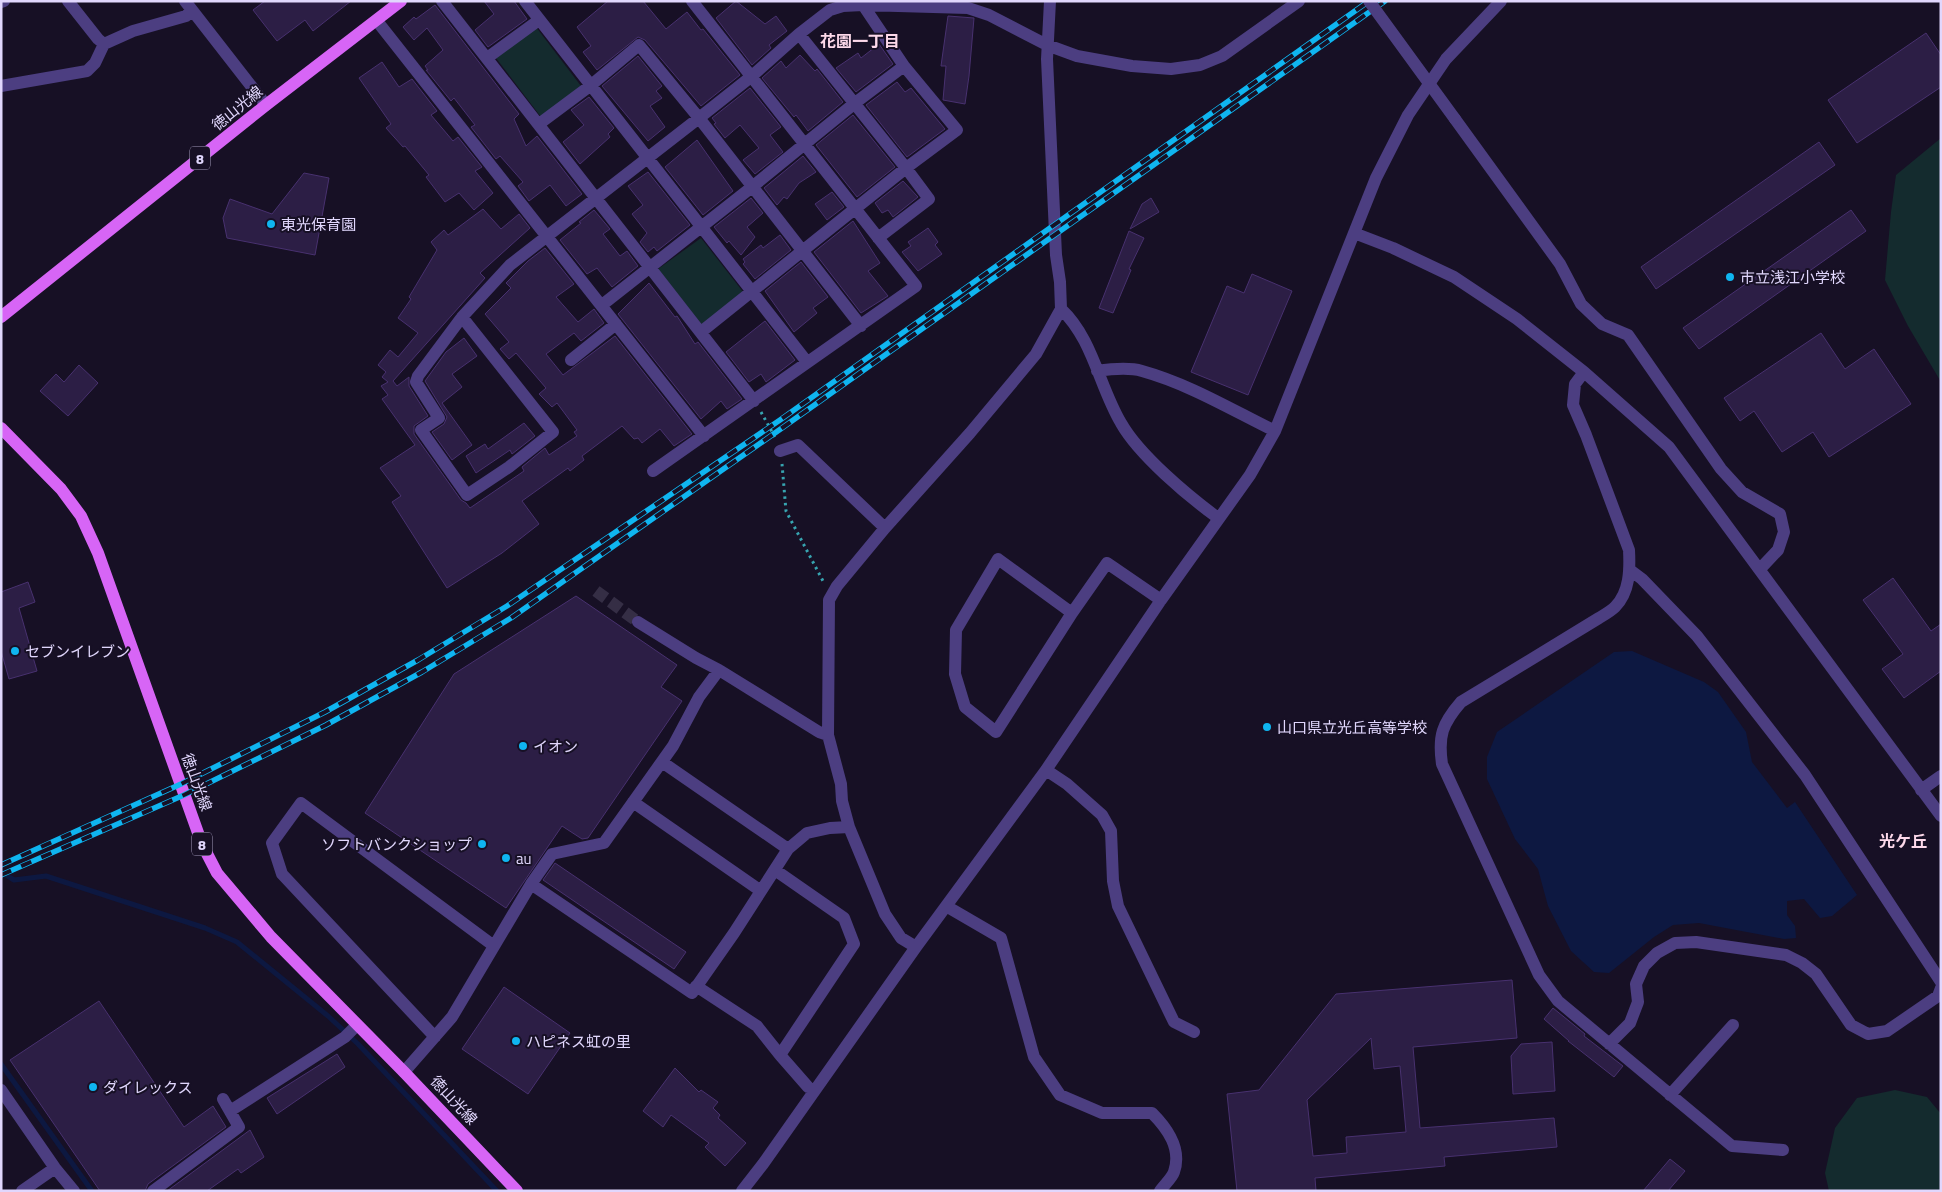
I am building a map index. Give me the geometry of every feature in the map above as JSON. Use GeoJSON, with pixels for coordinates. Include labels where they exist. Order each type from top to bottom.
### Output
{"type":"FeatureCollection","features":[{"type":"Feature","properties":{"kind":"main road","name":"徳山光線"},"geometry":{"type":"LineString","coordinates":[[1,317],[266,105],[401,1]]}},
{"type":"Feature","properties":{"kind":"main road","name":"徳山光線"},"geometry":{"type":"LineString","coordinates":[[1,428],[61,489],[81,516],[98,553],[202,844],[217,873],[271,937],[404,1072],[516,1191]]}},
{"type":"Feature","properties":{"kind":"street"},"geometry":{"type":"LineString","coordinates":[[68,1],[104,44]]}},
{"type":"Feature","properties":{"kind":"street"},"geometry":{"type":"LineString","coordinates":[[442,1],[754,401]]}},
{"type":"Feature","properties":{"kind":"street"},"geometry":{"type":"LineString","coordinates":[[525,1],[807,362]]}},
{"type":"Feature","properties":{"kind":"street"},"geometry":{"type":"LineString","coordinates":[[653,471],[916,286],[692,1]]}},
{"type":"Feature","properties":{"kind":"street"},"geometry":{"type":"LineString","coordinates":[[916,947],[901,938],[884,914],[849,827],[842,801],[841,784],[828,735],[829,600],[837,586],[885,528],[970,433],[1036,354],[1062,309],[1056,255],[1047,45],[1050,1]]}},
{"type":"Feature","properties":{"kind":"street"},"geometry":{"type":"LineString","coordinates":[[462,317],[553,432],[510,468],[467,494],[421,430],[439,418],[416,382],[418,376],[462,317],[510,265],[752,76],[799,34],[830,10],[843,6],[863,5],[968,8],[989,15],[1047,45],[1077,56],[1132,66],[1171,69],[1200,65],[1222,56],[1299,1]]}},
{"type":"Feature","properties":{"kind":"street"},"geometry":{"type":"LineString","coordinates":[[1369,1],[1560,264],[1581,304],[1602,324],[1628,335],[1721,469],[1742,492],[1780,514],[1784,532],[1778,550],[1760,569]]}},
{"type":"Feature","properties":{"kind":"street"},"geometry":{"type":"LineString","coordinates":[[742,1191],[916,947],[1046,770],[1161,600],[1250,475],[1275,431],[1376,178],[1408,115],[1446,59],[1501,1]]}},
{"type":"Feature","properties":{"kind":"street"},"geometry":{"type":"LineString","coordinates":[[701,332],[906,168],[957,130],[904,66],[863,5]]}},
{"type":"Feature","properties":{"kind":"street"},"geometry":{"type":"LineString","coordinates":[[1,86],[87,71],[95,62],[104,44],[134,31],[186,16],[188,6]]}},
{"type":"Feature","properties":{"kind":"street"},"geometry":{"type":"LineString","coordinates":[[188,6],[266,105]]}},
{"type":"Feature","properties":{"kind":"street"},"geometry":{"type":"LineString","coordinates":[[377,20],[704,436]]}},
{"type":"Feature","properties":{"kind":"street"},"geometry":{"type":"LineString","coordinates":[[487,58],[539,20]]}},
{"type":"Feature","properties":{"kind":"street"},"geometry":{"type":"LineString","coordinates":[[799,34],[929,199],[878,238]]}},
{"type":"Feature","properties":{"kind":"street"},"geometry":{"type":"LineString","coordinates":[[539,124],[590,86],[639,45],[699,118],[861,326]]}},
{"type":"Feature","properties":{"kind":"street"},"geometry":{"type":"LineString","coordinates":[[602,305],[904,66]]}},
{"type":"Feature","properties":{"kind":"street"},"geometry":{"type":"LineString","coordinates":[[1354,233],[1392,248],[1454,277],[1516,319],[1584,372],[1669,447],[1941,816]]}},
{"type":"Feature","properties":{"kind":"street"},"geometry":{"type":"LineString","coordinates":[[1062,309],[1073,320],[1086,343],[1121,424],[1144,454],[1200,505],[1218,518]]}},
{"type":"Feature","properties":{"kind":"street"},"geometry":{"type":"LineString","coordinates":[[571,360],[616,324]]}},
{"type":"Feature","properties":{"kind":"street"},"geometry":{"type":"LineString","coordinates":[[1097,370],[1113,368],[1141,370],[1183,386],[1275,431]]}},
{"type":"Feature","properties":{"kind":"street"},"geometry":{"type":"LineString","coordinates":[[1584,372],[1575,384],[1573,405],[1629,550],[1630,570],[1626,590],[1616,606],[1599,618],[1461,702],[1450,714],[1442,730],[1439,745],[1442,764],[1540,975],[1558,1001],[1732,1146],[1783,1150]]}},
{"type":"Feature","properties":{"kind":"street"},"geometry":{"type":"LineString","coordinates":[[780,451],[798,445],[885,528]]}},
{"type":"Feature","properties":{"kind":"street"},"geometry":{"type":"LineString","coordinates":[[1072,613],[998,559],[956,630],[955,674],[964,707],[996,732],[1072,613],[1107,563],[1161,600]]}},
{"type":"Feature","properties":{"kind":"street"},"geometry":{"type":"LineString","coordinates":[[1630,570],[1697,636],[1805,775],[1941,982]]}},
{"type":"Feature","properties":{"kind":"street"},"geometry":{"type":"LineString","coordinates":[[638,622],[818,732],[828,735]]}},
{"type":"Feature","properties":{"kind":"street"},"geometry":{"type":"LineString","coordinates":[[404,1072],[452,1017],[531,884],[552,854],[604,843],[673,746],[699,697],[719,670]]}},
{"type":"Feature","properties":{"kind":"street"},"geometry":{"type":"LineString","coordinates":[[662,762],[788,849]]}},
{"type":"Feature","properties":{"kind":"street"},"geometry":{"type":"LineString","coordinates":[[1046,770],[1067,784],[1102,814],[1111,831],[1113,881],[1118,906],[1174,1022],[1194,1032]]}},
{"type":"Feature","properties":{"kind":"street"},"geometry":{"type":"LineString","coordinates":[[1922,790],[1941,776]]}},
{"type":"Feature","properties":{"kind":"street"},"geometry":{"type":"LineString","coordinates":[[633,802],[761,891]]}},
{"type":"Feature","properties":{"kind":"street"},"geometry":{"type":"LineString","coordinates":[[435,1037],[282,874],[272,843],[301,803],[494,946]]}},
{"type":"Feature","properties":{"kind":"street"},"geometry":{"type":"LineString","coordinates":[[531,884],[692,993],[788,849],[808,833],[830,828],[849,827]]}},
{"type":"Feature","properties":{"kind":"street"},"geometry":{"type":"LineString","coordinates":[[775,870],[844,918],[854,944],[780,1055]]}},
{"type":"Feature","properties":{"kind":"street"},"geometry":{"type":"LineString","coordinates":[[946,906],[1001,938],[1034,1057],[1060,1095],[1102,1113],[1152,1114],[1160,1120],[1176,1146],[1174,1172],[1160,1191]]}},
{"type":"Feature","properties":{"kind":"street"},"geometry":{"type":"LineString","coordinates":[[1609,1044],[1630,1023],[1638,1002],[1636,984],[1644,966],[1657,953],[1675,943],[1696,942],[1786,955],[1802,963],[1816,974],[1850,1025],[1868,1034],[1887,1031],[1938,996],[1941,988]]}},
{"type":"Feature","properties":{"kind":"street"},"geometry":{"type":"LineString","coordinates":[[696,986],[757,1026],[808,1087]]}},
{"type":"Feature","properties":{"kind":"street"},"geometry":{"type":"LineString","coordinates":[[230,1111],[344,1037],[357,1025]]}},
{"type":"Feature","properties":{"kind":"street"},"geometry":{"type":"LineString","coordinates":[[1670,1095],[1733,1025]]}},
{"type":"Feature","properties":{"kind":"street"},"geometry":{"type":"LineString","coordinates":[[3,1096],[74,1191]]}},
{"type":"Feature","properties":{"kind":"street"},"geometry":{"type":"LineString","coordinates":[[153,1191],[239,1127],[223,1099]]}},
{"type":"Feature","properties":{"kind":"street"},"geometry":{"type":"LineString","coordinates":[[22,1191],[55,1168]]}},
{"type":"Feature","properties":{"kind":"path"},"geometry":{"type":"LineString","coordinates":[[754,401],[780,446],[786,511],[827,587],[829,600]]}},
{"type":"Feature","properties":{"kind":"green space"},"geometry":{"type":"Polygon","coordinates":[[[536,27],[581,86],[541,117],[496,58],[536,27]]]}},
{"type":"Feature","properties":{"kind":"green space"},"geometry":{"type":"Polygon","coordinates":[[[1941,138],[1941,382],[1908,326],[1885,280],[1896,175],[1941,138]]]}},
{"type":"Feature","properties":{"kind":"green space"},"geometry":{"type":"Polygon","coordinates":[[[701,238],[744,293],[703,326],[658,269],[701,238]]]}},
{"type":"Feature","properties":{"kind":"green space"},"geometry":{"type":"Polygon","coordinates":[[[1895,1090],[1927,1097],[1941,1114],[1941,1191],[1829,1191],[1825,1173],[1835,1128],[1857,1098],[1895,1090]]]}},
{"type":"Feature","properties":{"kind":"water"},"geometry":{"type":"Polygon","coordinates":[[[1632,651],[1704,682],[1718,692],[1746,732],[1752,762],[1787,808],[1795,802],[1857,895],[1832,916],[1820,918],[1804,899],[1787,901],[1787,915],[1795,926],[1796,938],[1784,939],[1699,923],[1673,925],[1654,937],[1609,973],[1594,972],[1571,951],[1548,906],[1538,869],[1515,839],[1487,779],[1487,757],[1497,732],[1614,652],[1632,651]]]}},
{"type":"Feature","properties":{"kind":"building"},"geometry":{"type":"Polygon","coordinates":[[[265,1],[351,1],[313,31],[305,20],[277,41],[253,10],[265,1]]]}},
{"type":"Feature","properties":{"kind":"building"},"geometry":{"type":"Polygon","coordinates":[[[484,1],[514,1],[527,19],[488,47],[475,30],[494,14],[484,1]]]}},
{"type":"Feature","properties":{"kind":"building"},"geometry":{"type":"Polygon","coordinates":[[[608,1],[643,1],[666,29],[687,12],[740,75],[701,106],[645,40],[638,37],[597,70],[583,52],[591,46],[577,27],[608,1]]]}},
{"type":"Feature","properties":{"kind":"building"},"geometry":{"type":"Polygon","coordinates":[[[736,1],[765,24],[776,16],[787,31],[769,45],[771,48],[752,65],[716,18],[736,1]]]}},
{"type":"Feature","properties":{"kind":"building"},"geometry":{"type":"Polygon","coordinates":[[[435,5],[519,114],[514,119],[526,146],[537,136],[582,194],[566,206],[550,185],[529,201],[518,186],[523,182],[500,156],[496,159],[471,127],[475,125],[454,98],[451,101],[426,70],[428,70],[425,66],[443,50],[427,28],[414,40],[403,27],[414,17],[416,19],[435,5]]]}},
{"type":"Feature","properties":{"kind":"building"},"geometry":{"type":"Polygon","coordinates":[[[948,16],[974,18],[965,104],[943,100],[946,66],[941,66],[948,16]]]}},
{"type":"Feature","properties":{"kind":"building"},"geometry":{"type":"Polygon","coordinates":[[[1926,33],[1941,55],[1941,87],[1857,143],[1828,100],[1926,33]]]}},
{"type":"Feature","properties":{"kind":"building"},"geometry":{"type":"Polygon","coordinates":[[[879,44],[893,64],[856,92],[836,68],[858,53],[861,58],[879,44]]]}},
{"type":"Feature","properties":{"kind":"building"},"geometry":{"type":"Polygon","coordinates":[[[800,55],[815,71],[817,69],[843,102],[808,131],[762,78],[781,61],[786,68],[800,55]]]}},
{"type":"Feature","properties":{"kind":"building"},"geometry":{"type":"Polygon","coordinates":[[[638,56],[662,86],[656,91],[662,98],[650,106],[665,127],[648,141],[602,86],[638,56]]]}},
{"type":"Feature","properties":{"kind":"building"},"geometry":{"type":"Polygon","coordinates":[[[382,62],[399,87],[412,79],[437,111],[431,115],[453,141],[458,137],[482,167],[475,171],[493,193],[474,210],[459,193],[445,202],[426,177],[429,175],[405,146],[403,147],[386,128],[391,124],[359,78],[382,62]]]}},
{"type":"Feature","properties":{"kind":"building"},"geometry":{"type":"Polygon","coordinates":[[[897,82],[905,92],[911,88],[945,129],[907,157],[866,105],[897,82]]]}},
{"type":"Feature","properties":{"kind":"building"},"geometry":{"type":"Polygon","coordinates":[[[750,88],[781,127],[770,135],[783,152],[755,174],[743,160],[759,148],[740,125],[725,138],[714,124],[716,123],[712,118],[750,88]]]}},
{"type":"Feature","properties":{"kind":"building"},"geometry":{"type":"Polygon","coordinates":[[[589,97],[614,128],[608,134],[610,137],[580,164],[563,142],[584,125],[571,110],[589,97]]]}},
{"type":"Feature","properties":{"kind":"building"},"geometry":{"type":"Polygon","coordinates":[[[853,115],[895,167],[857,197],[816,145],[853,115]]]}},
{"type":"Feature","properties":{"kind":"building"},"geometry":{"type":"Polygon","coordinates":[[[697,140],[733,191],[703,215],[665,167],[697,140]]]}},
{"type":"Feature","properties":{"kind":"building"},"geometry":{"type":"Polygon","coordinates":[[[1819,142],[1835,165],[1656,289],[1641,267],[1819,142]]]}},
{"type":"Feature","properties":{"kind":"building"},"geometry":{"type":"Polygon","coordinates":[[[803,156],[816,172],[799,183],[787,199],[784,197],[777,205],[764,188],[803,156]]]}},
{"type":"Feature","properties":{"kind":"building"},"geometry":{"type":"Polygon","coordinates":[[[648,172],[690,225],[657,251],[654,247],[648,252],[640,242],[647,233],[632,214],[643,205],[628,186],[648,172]]]}},
{"type":"Feature","properties":{"kind":"building"},"geometry":{"type":"Polygon","coordinates":[[[304,173],[329,178],[315,255],[227,238],[223,218],[230,199],[272,214],[304,173]]]}},
{"type":"Feature","properties":{"kind":"building"},"geometry":{"type":"Polygon","coordinates":[[[903,181],[918,197],[893,217],[888,210],[882,213],[875,203],[903,181]]]}},
{"type":"Feature","properties":{"kind":"building"},"geometry":{"type":"Polygon","coordinates":[[[832,192],[844,207],[827,220],[815,204],[832,192]]]}},
{"type":"Feature","properties":{"kind":"building"},"geometry":{"type":"Polygon","coordinates":[[[751,198],[763,213],[747,227],[755,237],[741,255],[729,241],[727,243],[714,227],[751,198]]]}},
{"type":"Feature","properties":{"kind":"building"},"geometry":{"type":"Polygon","coordinates":[[[1151,198],[1159,212],[1130,229],[1142,204],[1151,198]]]}},
{"type":"Feature","properties":{"kind":"building"},"geometry":{"type":"Polygon","coordinates":[[[483,209],[501,229],[519,214],[530,228],[480,273],[485,278],[393,381],[397,386],[409,377],[409,386],[428,416],[414,426],[414,434],[461,500],[470,508],[524,471],[522,467],[545,448],[549,455],[577,436],[574,432],[577,430],[557,403],[552,407],[539,394],[546,388],[516,353],[509,359],[500,349],[509,342],[485,314],[511,288],[506,283],[528,261],[545,248],[574,284],[556,297],[578,322],[594,309],[604,323],[581,341],[574,333],[546,354],[563,375],[615,336],[692,434],[674,446],[660,429],[642,443],[638,438],[634,439],[622,426],[582,456],[584,460],[570,471],[568,468],[522,501],[539,524],[502,553],[447,588],[392,502],[401,496],[380,468],[415,445],[382,399],[388,395],[381,386],[388,382],[382,377],[386,372],[378,365],[390,350],[398,357],[418,333],[398,318],[411,299],[409,297],[437,250],[431,242],[444,230],[448,235],[483,209]]]}},
{"type":"Feature","properties":{"kind":"building"},"geometry":{"type":"Polygon","coordinates":[[[594,210],[610,229],[603,234],[620,256],[627,251],[638,266],[612,287],[597,268],[587,274],[560,240],[594,210]]]}},
{"type":"Feature","properties":{"kind":"building"},"geometry":{"type":"Polygon","coordinates":[[[1851,210],[1866,231],[1699,349],[1683,328],[1851,210]]]}},
{"type":"Feature","properties":{"kind":"building"},"geometry":{"type":"Polygon","coordinates":[[[853,221],[880,263],[868,271],[888,296],[861,313],[814,252],[853,221]]]}},
{"type":"Feature","properties":{"kind":"building"},"geometry":{"type":"Polygon","coordinates":[[[928,228],[938,242],[935,245],[942,254],[918,271],[902,252],[911,246],[908,242],[928,228]]]}},
{"type":"Feature","properties":{"kind":"building"},"geometry":{"type":"Polygon","coordinates":[[[1129,231],[1144,238],[1129,269],[1131,270],[1113,313],[1099,308],[1129,231]]]}},
{"type":"Feature","properties":{"kind":"building"},"geometry":{"type":"Polygon","coordinates":[[[780,235],[791,250],[755,279],[743,264],[745,262],[743,259],[761,245],[763,248],[780,235]]]}},
{"type":"Feature","properties":{"kind":"building"},"geometry":{"type":"Polygon","coordinates":[[[801,262],[828,297],[813,308],[817,313],[794,332],[765,291],[801,262]]]}},
{"type":"Feature","properties":{"kind":"building"},"geometry":{"type":"Polygon","coordinates":[[[1252,274],[1292,291],[1248,395],[1191,372],[1227,286],[1244,293],[1252,274]]]}},
{"type":"Feature","properties":{"kind":"building"},"geometry":{"type":"Polygon","coordinates":[[[649,283],[675,317],[677,316],[695,344],[698,342],[742,399],[727,409],[721,401],[701,419],[618,314],[649,283]]]}},
{"type":"Feature","properties":{"kind":"building"},"geometry":{"type":"Polygon","coordinates":[[[765,321],[795,360],[766,382],[761,374],[749,382],[726,352],[765,321]]]}},
{"type":"Feature","properties":{"kind":"building"},"geometry":{"type":"Polygon","coordinates":[[[1821,333],[1845,369],[1874,349],[1911,404],[1829,457],[1813,432],[1782,452],[1754,411],[1740,421],[1724,398],[1821,333]]]}},
{"type":"Feature","properties":{"kind":"building"},"geometry":{"type":"Polygon","coordinates":[[[464,338],[477,356],[452,374],[462,387],[442,403],[472,445],[452,460],[432,432],[444,424],[447,417],[425,381],[446,352],[464,338]]]}},
{"type":"Feature","properties":{"kind":"building"},"geometry":{"type":"Polygon","coordinates":[[[79,365],[98,383],[68,416],[40,391],[56,374],[64,382],[79,365]]]}},
{"type":"Feature","properties":{"kind":"building"},"geometry":{"type":"Polygon","coordinates":[[[524,423],[535,436],[512,454],[510,450],[476,473],[466,456],[485,444],[488,449],[524,423]]]}},
{"type":"Feature","properties":{"kind":"building"},"geometry":{"type":"Polygon","coordinates":[[[1893,578],[1931,631],[1941,624],[1941,671],[1904,698],[1882,669],[1903,654],[1863,600],[1893,578]]]}},
{"type":"Feature","properties":{"kind":"building"},"geometry":{"type":"Polygon","coordinates":[[[28,582],[35,602],[19,608],[37,671],[9,679],[1,651],[1,592],[28,582]]]}},
{"type":"Feature","properties":{"kind":"building"},"geometry":{"type":"Polygon","coordinates":[[[576,596],[677,665],[661,687],[682,701],[588,838],[582,839],[562,826],[506,908],[365,813],[454,674],[576,596]]]}},
{"type":"Feature","properties":{"kind":"building"},"geometry":{"type":"Polygon","coordinates":[[[555,863],[686,952],[674,969],[543,880],[555,863]]]}},
{"type":"Feature","properties":{"kind":"building"},"geometry":{"type":"Polygon","coordinates":[[[1512,980],[1517,1038],[1413,1047],[1420,1128],[1554,1118],[1557,1147],[1444,1157],[1445,1166],[1315,1178],[1316,1191],[1237,1191],[1227,1094],[1259,1090],[1336,994],[1512,980]],[[1371,1038],[1307,1100],[1313,1156],[1347,1153],[1346,1137],[1406,1132],[1400,1066],[1374,1069],[1371,1038]]]}},
{"type":"Feature","properties":{"kind":"building","name":"ハピネス虹の里"},"geometry":{"type":"Polygon","coordinates":[[[504,987],[570,1033],[528,1094],[462,1049],[504,987]]]}},
{"type":"Feature","properties":{"kind":"building","name":"ダイレックス"},"geometry":{"type":"Polygon","coordinates":[[[99,1001],[184,1127],[213,1106],[226,1127],[148,1184],[145,1191],[100,1191],[10,1060],[99,1001]]]}},
{"type":"Feature","properties":{"kind":"building"},"geometry":{"type":"Polygon","coordinates":[[[1553,1008],[1585,1034],[1584,1036],[1623,1066],[1614,1077],[1568,1041],[1544,1019],[1553,1008]]]}},
{"type":"Feature","properties":{"kind":"building"},"geometry":{"type":"Polygon","coordinates":[[[1552,1042],[1555,1091],[1513,1094],[1511,1056],[1521,1044],[1552,1042]]]}},
{"type":"Feature","properties":{"kind":"building"},"geometry":{"type":"Polygon","coordinates":[[[337,1054],[345,1067],[277,1114],[267,1098],[337,1054]]]}},
{"type":"Feature","properties":{"kind":"building"},"geometry":{"type":"Polygon","coordinates":[[[675,1068],[699,1092],[701,1090],[718,1102],[713,1108],[720,1115],[718,1118],[746,1143],[725,1166],[705,1147],[709,1143],[671,1115],[663,1127],[643,1111],[675,1068]]]}},
{"type":"Feature","properties":{"kind":"building"},"geometry":{"type":"Polygon","coordinates":[[[250,1130],[264,1157],[241,1173],[238,1169],[207,1191],[167,1191],[250,1130]]]}},
{"type":"Feature","properties":{"kind":"building"},"geometry":{"type":"Polygon","coordinates":[[[1670,1159],[1685,1171],[1668,1191],[1643,1191],[1670,1159]]]}},
{"type":"Feature","properties":{"kind":"waterway"},"geometry":{"type":"LineString","coordinates":[[1,872],[14,880],[46,876],[205,928],[237,942],[328,1016],[358,1044],[497,1191]]}},
{"type":"Feature","properties":{"kind":"waterway"},"geometry":{"type":"LineString","coordinates":[[1,1064],[92,1191]]}},
{"type":"Feature","properties":{"kind":"tunnel"},"geometry":{"type":"LineString","coordinates":[[596,591],[638,622]]}},
{"type":"Feature","properties":{"kind":"railway"},"geometry":{"type":"LineString","coordinates":[[1,865],[181,784],[325,712],[418,660],[507,606],[780,420],[1369,1]]}},
{"type":"Feature","properties":{"kind":"railway"},"geometry":{"type":"LineString","coordinates":[[1,875],[184,795],[326,725],[422,672],[511,618],[1385,1]]}},
{"type":"Feature","properties":{"kind":"place","name":"東光保育園"},"geometry":{"type":"Point","coordinates":[271,224]}},
{"type":"Feature","properties":{"kind":"place","name":"市立浅江小学校"},"geometry":{"type":"Point","coordinates":[1730,277]}},
{"type":"Feature","properties":{"kind":"place","name":"セブンイレブン"},"geometry":{"type":"Point","coordinates":[15,651]}},
{"type":"Feature","properties":{"kind":"place","name":"山口県立光丘高等学校"},"geometry":{"type":"Point","coordinates":[1267,727]}},
{"type":"Feature","properties":{"kind":"place","name":"イオン"},"geometry":{"type":"Point","coordinates":[523,746]}},
{"type":"Feature","properties":{"kind":"place","name":"ソフトバンクショップ"},"geometry":{"type":"Point","coordinates":[482,844]}},
{"type":"Feature","properties":{"kind":"place","name":"au"},"geometry":{"type":"Point","coordinates":[506,858]}},
{"type":"Feature","properties":{"kind":"place","name":"ハピネス虹の里"},"geometry":{"type":"Point","coordinates":[516,1041]}},
{"type":"Feature","properties":{"kind":"place","name":"ダイレックス"},"geometry":{"type":"Point","coordinates":[93,1087]}},
{"type":"Feature","properties":{"kind":"district","name":"花園一丁目"},"geometry":{"type":"Point","coordinates":[860,41]}},
{"type":"Feature","properties":{"kind":"district","name":"光ケ丘"},"geometry":{"type":"Point","coordinates":[1903,841]}}]}
